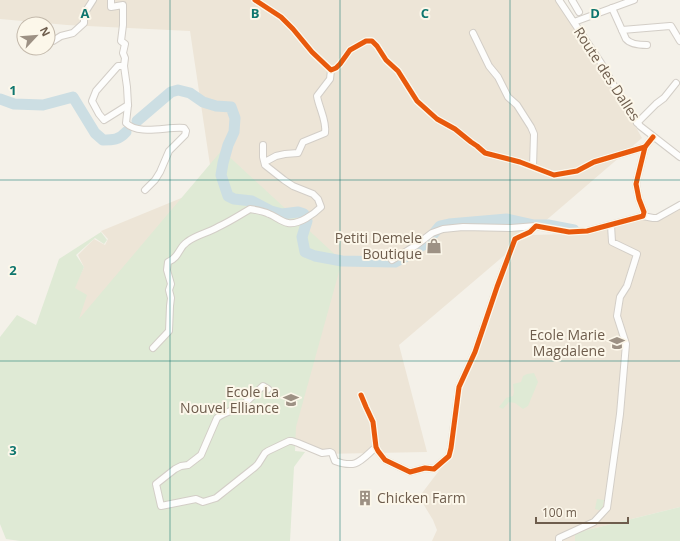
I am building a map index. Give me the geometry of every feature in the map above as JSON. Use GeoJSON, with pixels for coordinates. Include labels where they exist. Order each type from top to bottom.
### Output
{"type":"FeatureCollection","features":[{"type":"Feature","properties":{"kind":"street"},"geometry":{"type":"LineString","coordinates":[[56,39],[61,36],[73,33],[84,23],[84,14],[93,0]]}},
{"type":"Feature","properties":{"kind":"street"},"geometry":{"type":"LineString","coordinates":[[111,0],[111,7],[123,5],[121,41],[125,44],[123,52],[125,58],[124,66],[127,87],[127,124],[136,128],[155,130],[184,128],[186,131],[185,135],[169,151],[155,180],[145,190]]}},
{"type":"Feature","properties":{"kind":"street"},"geometry":{"type":"LineString","coordinates":[[255,0],[280,17],[293,29],[312,52],[331,70]]}},
{"type":"Feature","properties":{"kind":"street","name":"Route des Dalles"},"geometry":{"type":"LineString","coordinates":[[559,0],[601,63],[637,123],[653,137],[680,156]]}},
{"type":"Feature","properties":{"kind":"street"},"geometry":{"type":"LineString","coordinates":[[572,0],[579,12]]}},
{"type":"Feature","properties":{"kind":"street"},"geometry":{"type":"LineString","coordinates":[[574,22],[634,0]]}},
{"type":"Feature","properties":{"kind":"street"},"geometry":{"type":"LineString","coordinates":[[612,8],[628,41],[648,45]]}},
{"type":"Feature","properties":{"kind":"street"},"geometry":{"type":"LineString","coordinates":[[622,30],[671,26],[680,41]]}},
{"type":"Feature","properties":{"kind":"street"},"geometry":{"type":"LineString","coordinates":[[473,33],[489,66],[498,77],[508,97],[517,106],[531,127],[534,134],[533,167]]}},
{"type":"Feature","properties":{"kind":"street"},"geometry":{"type":"LineString","coordinates":[[331,70],[340,64],[350,50],[366,41],[372,41],[386,60],[400,75],[417,101],[437,120],[455,129],[478,146],[484,153],[520,162],[554,175],[577,171],[594,162],[644,147]]}},
{"type":"Feature","properties":{"kind":"street"},"geometry":{"type":"LineString","coordinates":[[124,66],[118,66],[96,91],[92,101],[104,120],[128,105]]}},
{"type":"Feature","properties":{"kind":"street"},"geometry":{"type":"LineString","coordinates":[[265,162],[276,156],[298,153],[303,142],[325,133],[324,122],[317,96],[330,79],[331,70]]}},
{"type":"Feature","properties":{"kind":"street"},"geometry":{"type":"LineString","coordinates":[[637,123],[664,98],[676,83]]}},
{"type":"Feature","properties":{"kind":"street"},"geometry":{"type":"LineString","coordinates":[[643,216],[644,212],[639,199],[636,184],[644,147],[653,137]]}},
{"type":"Feature","properties":{"kind":"street"},"geometry":{"type":"LineString","coordinates":[[153,348],[169,331],[170,306],[172,298],[168,262],[177,256],[185,243],[250,209],[268,213],[287,223],[293,223],[310,216],[321,207],[318,199],[313,194],[293,186],[265,165],[263,145]]}},
{"type":"Feature","properties":{"kind":"street"},"geometry":{"type":"LineString","coordinates":[[392,260],[415,246],[432,233],[443,229],[463,227],[511,228],[536,226],[569,232],[587,231],[643,216],[657,218],[680,205]]}},
{"type":"Feature","properties":{"kind":"street"},"geometry":{"type":"LineString","coordinates":[[560,541],[558,538],[594,522],[607,508],[620,414],[626,344],[617,316],[620,297],[627,286],[636,254],[612,242],[611,225]]}},
{"type":"Feature","properties":{"kind":"street"},"geometry":{"type":"LineString","coordinates":[[361,394],[373,422],[376,446],[385,460],[410,472],[424,468],[434,469],[449,456],[459,387],[475,352],[515,239],[518,236],[530,232],[536,226]]}},
{"type":"Feature","properties":{"kind":"street"},"geometry":{"type":"LineString","coordinates":[[268,389],[263,386],[238,408],[226,414],[220,415],[217,418],[201,455],[188,465],[175,469],[156,484],[161,506],[196,499],[203,502],[216,498],[258,464],[266,453],[289,442],[298,443],[322,453],[332,453],[335,461],[343,464],[359,462],[376,446]]}},
{"type":"Feature","properties":{"kind":"shaded area"},"geometry":{"type":"Polygon","coordinates":[[[0,0],[563,0],[642,138],[529,235],[573,234],[642,218],[680,207],[680,507],[575,533],[575,541],[432,541],[437,530],[433,520],[419,497],[451,455],[461,389],[513,248],[399,345],[427,452],[321,454],[73,360],[74,288],[84,267],[78,255],[94,239],[105,245],[108,239],[101,231],[213,185],[190,31],[56,24],[56,16],[16,16],[16,20],[0,19],[0,0]]]}},
{"type":"Feature","properties":{"kind":"green space"},"geometry":{"type":"Polygon","coordinates":[[[222,150],[342,261],[296,427],[295,451],[305,452],[294,467],[290,541],[20,541],[6,539],[0,524],[0,337],[17,315],[36,325],[59,259],[101,232],[107,240],[104,244],[95,238],[76,255],[84,267],[75,288],[87,295],[79,319],[222,150]]]}},
{"type":"Feature","properties":{"kind":"green space"},"geometry":{"type":"Polygon","coordinates":[[[534,373],[538,382],[528,406],[523,409],[515,403],[509,402],[503,409],[499,407],[506,398],[513,396],[513,384],[521,382],[523,376],[534,373]]]}},
{"type":"Feature","properties":{"kind":"green space"},"geometry":{"type":"Polygon","coordinates":[[[597,499],[604,500],[602,511],[595,509],[597,499]]]}},
{"type":"Feature","properties":{"kind":"green space"},"geometry":{"type":"Polygon","coordinates":[[[680,507],[680,541],[575,541],[575,533],[680,507]]]}},
{"type":"Feature","properties":{"kind":"waterway"},"geometry":{"type":"LineString","coordinates":[[137,121],[171,92],[178,90],[190,93],[203,102],[216,106],[231,107],[235,118],[234,132],[228,145],[221,175],[228,196],[234,199],[252,201],[271,211],[282,214],[298,212],[304,214],[307,221],[302,237],[305,252],[315,256],[342,261],[395,262],[405,257],[411,250],[425,244],[440,226],[449,224],[507,219],[534,225],[548,225],[574,230]]}},
{"type":"Feature","properties":{"kind":"waterway"},"geometry":{"type":"LineString","coordinates":[[0,99],[14,104],[43,105],[73,97],[95,133],[103,140],[116,139],[121,137],[126,132]]}},
{"type":"Feature","properties":{"kind":"cycle path"},"geometry":{"type":"LineString","coordinates":[[255,0],[281,17],[312,52],[331,70],[340,64],[350,50],[366,41],[372,41],[386,60],[398,71],[417,101],[437,119],[455,129],[485,153],[520,162],[554,175],[577,171],[594,162],[645,147]]}},
{"type":"Feature","properties":{"kind":"cycle path"},"geometry":{"type":"LineString","coordinates":[[361,395],[373,422],[376,447],[385,460],[410,472],[425,468],[434,469],[449,456],[459,387],[475,352],[515,239],[530,232],[536,226],[569,232],[587,231],[643,216],[644,212],[639,199],[636,184],[645,147],[653,137]]}},
{"type":"Feature","properties":{"kind":"place","name":"Petiti Demele Boutique"},"geometry":{"type":"Point","coordinates":[434,246]}},
{"type":"Feature","properties":{"kind":"place","name":"Ecole Marie Magdalene"},"geometry":{"type":"Point","coordinates":[617,343]}},
{"type":"Feature","properties":{"kind":"place","name":"Ecole La Nouvel Elliance"},"geometry":{"type":"Point","coordinates":[291,400]}},
{"type":"Feature","properties":{"kind":"place","name":"Chicken Farm"},"geometry":{"type":"Point","coordinates":[365,498]}}]}
